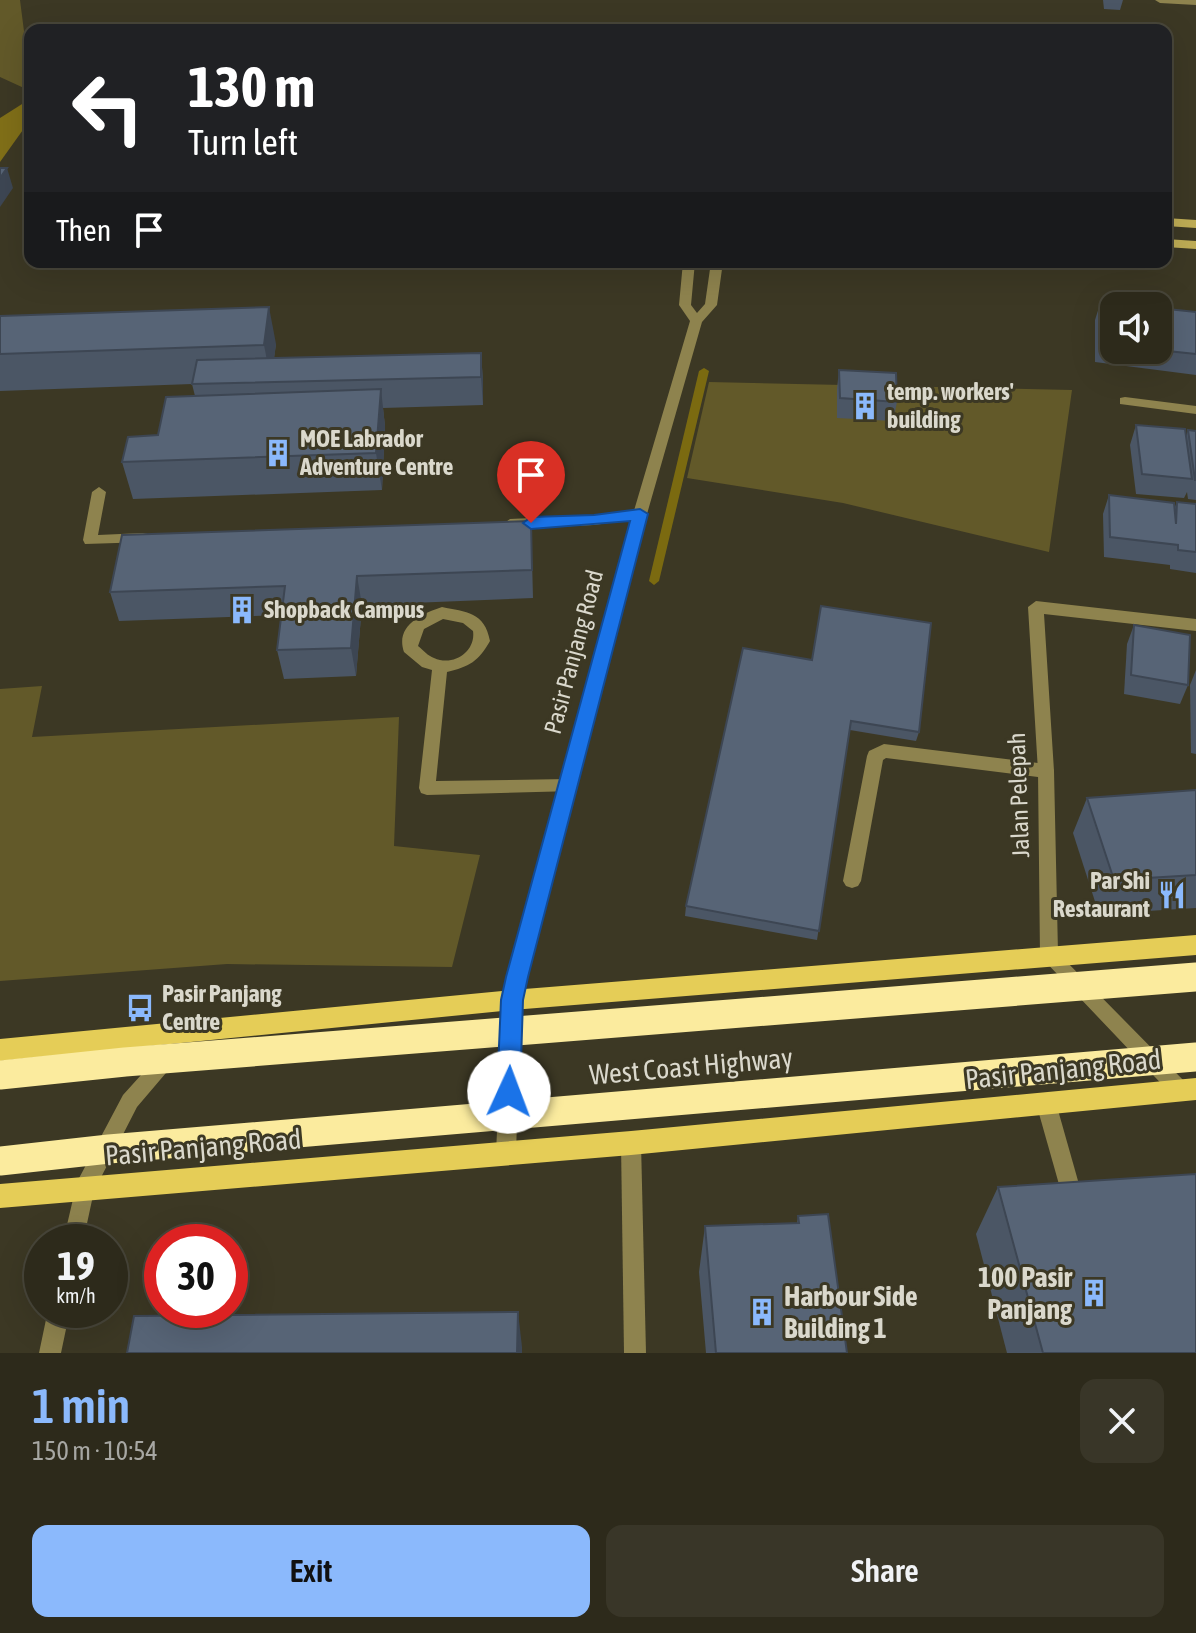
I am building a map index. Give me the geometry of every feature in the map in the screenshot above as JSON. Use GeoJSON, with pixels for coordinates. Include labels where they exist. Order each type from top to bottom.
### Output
{"type":"FeatureCollection","features":[{"type":"Feature","properties":{"kind":"highway","name":"West Coast Highway"},"geometry":{"type":"LineString","coordinates":[[0,1075],[156,1059],[1196,977]]}},
{"type":"Feature","properties":{"kind":"highway","name":"West Coast Highway"},"geometry":{"type":"LineString","coordinates":[[0,1161],[1196,1057]]}},
{"type":"Feature","properties":{"kind":"main road"},"geometry":{"type":"LineString","coordinates":[[0,1050],[512,1000],[1196,945]]}},
{"type":"Feature","properties":{"kind":"main road","name":"Pasir Panjang Road"},"geometry":{"type":"LineString","coordinates":[[0,1196],[631,1143],[1188,1090]]}},
{"type":"Feature","properties":{"kind":"street"},"geometry":{"type":"LineString","coordinates":[[1160,0],[1196,2]]}},
{"type":"Feature","properties":{"kind":"street"},"geometry":{"type":"LineString","coordinates":[[1172,222],[1196,224]]}},
{"type":"Feature","properties":{"kind":"street"},"geometry":{"type":"LineString","coordinates":[[1172,243],[1196,245]]}},
{"type":"Feature","properties":{"kind":"street"},"geometry":{"type":"LineString","coordinates":[[688,268],[685,305],[696,321]]}},
{"type":"Feature","properties":{"kind":"street","name":"Pasir Panjang Road"},"geometry":{"type":"LineString","coordinates":[[506,1153],[512,1000],[640,514],[696,321],[711,305],[716,268]]}},
{"type":"Feature","properties":{"kind":"street"},"geometry":{"type":"LineString","coordinates":[[1125,401],[1196,410]]}},
{"type":"Feature","properties":{"kind":"street"},"geometry":{"type":"LineString","coordinates":[[99,492],[90,540],[153,538]]}},
{"type":"Feature","properties":{"kind":"street"},"geometry":{"type":"LineString","coordinates":[[500,524],[594,520],[640,514]]}},
{"type":"Feature","properties":{"kind":"street","name":"Jalan Pelepah"},"geometry":{"type":"LineString","coordinates":[[1049,956],[1046,771],[1036,607],[1196,625]]}},
{"type":"Feature","properties":{"kind":"street"},"geometry":{"type":"LineString","coordinates":[[442,613],[462,614],[476,621],[484,632],[483,646],[474,658],[458,666],[440,667],[421,661],[410,648],[411,633],[422,620],[442,613]]}},
{"type":"Feature","properties":{"kind":"street"},"geometry":{"type":"LineString","coordinates":[[440,667],[427,788],[568,786]]}},
{"type":"Feature","properties":{"kind":"street"},"geometry":{"type":"LineString","coordinates":[[852,881],[875,756],[884,751],[1046,771]]}},
{"type":"Feature","properties":{"kind":"street"},"geometry":{"type":"LineString","coordinates":[[1049,956],[1188,1090]]}},
{"type":"Feature","properties":{"kind":"street"},"geometry":{"type":"LineString","coordinates":[[77,1224],[84,1189],[130,1101],[193,1032]]}},
{"type":"Feature","properties":{"kind":"street"},"geometry":{"type":"LineString","coordinates":[[1046,1103],[1078,1219]]}},
{"type":"Feature","properties":{"kind":"street"},"geometry":{"type":"LineString","coordinates":[[631,1143],[635,1353]]}},
{"type":"Feature","properties":{"kind":"street"},"geometry":{"type":"LineString","coordinates":[[50,1353],[55,1328]]}},
{"type":"Feature","properties":{"kind":"shaded area"},"geometry":{"type":"Polygon","coordinates":[[[0,0],[20,0],[24,31],[24,88],[0,77],[0,0]]]}},
{"type":"Feature","properties":{"kind":"shaded area"},"geometry":{"type":"Polygon","coordinates":[[[24,103],[24,128],[0,162],[0,118],[24,103]]]}},
{"type":"Feature","properties":{"kind":"shaded area"},"geometry":{"type":"Polygon","coordinates":[[[709,382],[1072,390],[1049,552],[843,503],[687,478],[709,382]]]}},
{"type":"Feature","properties":{"kind":"shaded area"},"geometry":{"type":"Polygon","coordinates":[[[42,686],[32,737],[399,717],[394,846],[480,855],[452,967],[227,964],[0,981],[0,689],[42,686]]]}},
{"type":"Feature","properties":{"kind":"building"},"geometry":{"type":"Polygon","coordinates":[[[269,307],[264,345],[0,354],[0,316],[269,307]]]}},
{"type":"Feature","properties":{"kind":"building"},"geometry":{"type":"Polygon","coordinates":[[[1172,309],[1196,312],[1196,354],[1172,351],[1172,309]]]}},
{"type":"Feature","properties":{"kind":"building"},"geometry":{"type":"Polygon","coordinates":[[[481,353],[481,377],[192,384],[197,360],[481,353]]]}},
{"type":"Feature","properties":{"kind":"building"},"geometry":{"type":"Polygon","coordinates":[[[839,370],[896,373],[897,402],[840,398],[839,370]]]}},
{"type":"Feature","properties":{"kind":"building"},"geometry":{"type":"Polygon","coordinates":[[[381,389],[376,453],[122,462],[128,437],[158,435],[166,397],[381,389]]]}},
{"type":"Feature","properties":{"kind":"building"},"geometry":{"type":"Polygon","coordinates":[[[1136,425],[1185,429],[1192,479],[1142,474],[1136,425]]]}},
{"type":"Feature","properties":{"kind":"building"},"geometry":{"type":"Polygon","coordinates":[[[1188,430],[1196,431],[1196,480],[1195,480],[1188,430]]]}},
{"type":"Feature","properties":{"kind":"building"},"geometry":{"type":"Polygon","coordinates":[[[1109,495],[1174,503],[1176,524],[1177,502],[1196,504],[1196,552],[1178,550],[1178,545],[1110,537],[1109,495]]]}},
{"type":"Feature","properties":{"kind":"building"},"geometry":{"type":"Polygon","coordinates":[[[531,521],[532,570],[357,576],[351,648],[277,650],[285,586],[110,592],[122,535],[531,521]]]}},
{"type":"Feature","properties":{"kind":"building"},"geometry":{"type":"Polygon","coordinates":[[[821,606],[931,623],[919,732],[851,721],[819,931],[686,906],[743,648],[812,660],[821,606]]]}},
{"type":"Feature","properties":{"kind":"building"},"geometry":{"type":"Polygon","coordinates":[[[1134,625],[1190,635],[1188,685],[1131,675],[1134,625]]]}},
{"type":"Feature","properties":{"kind":"building"},"geometry":{"type":"Polygon","coordinates":[[[1196,790],[1196,875],[1114,880],[1087,798],[1196,790]]]}},
{"type":"Feature","properties":{"kind":"building","name":"100 Pasir Panjang"},"geometry":{"type":"Polygon","coordinates":[[[1196,1174],[1196,1353],[1043,1353],[998,1187],[1196,1174]]]}},
{"type":"Feature","properties":{"kind":"building"},"geometry":{"type":"Polygon","coordinates":[[[828,1214],[847,1353],[716,1353],[705,1226],[799,1223],[798,1216],[828,1214]]]}},
{"type":"Feature","properties":{"kind":"building"},"geometry":{"type":"Polygon","coordinates":[[[518,1312],[517,1353],[127,1353],[134,1316],[144,1316],[144,1328],[248,1328],[248,1315],[518,1312]]]}},
{"type":"Feature","properties":{"kind":"waterway"},"geometry":{"type":"LineString","coordinates":[[654,581],[704,371]]}},
{"type":"Feature","properties":{"kind":"place","name":"temp. workers' building"},"geometry":{"type":"Point","coordinates":[865,406]}},
{"type":"Feature","properties":{"kind":"place","name":"MOE Labrador Adventure Centre"},"geometry":{"type":"Point","coordinates":[278,453]}},
{"type":"Feature","properties":{"kind":"place","name":"Shopback Campus"},"geometry":{"type":"Point","coordinates":[242,610]}},
{"type":"Feature","properties":{"kind":"place","name":"Par Shi Restaurant"},"geometry":{"type":"Point","coordinates":[1172,895]}},
{"type":"Feature","properties":{"kind":"place","name":"Pasir Panjang Centre"},"geometry":{"type":"Point","coordinates":[140,1008]}},
{"type":"Feature","properties":{"kind":"place","name":"100 Pasir Panjang"},"geometry":{"type":"Point","coordinates":[1094,1293]}},
{"type":"Feature","properties":{"kind":"place","name":"Harbour Side Building 1"},"geometry":{"type":"Point","coordinates":[762,1312]}},
{"type":"Feature","properties":{"kind":"route"},"geometry":{"type":"LineString","coordinates":[[509,1092],[512,1000],[517,977],[640,514],[531,523]]}}]}
